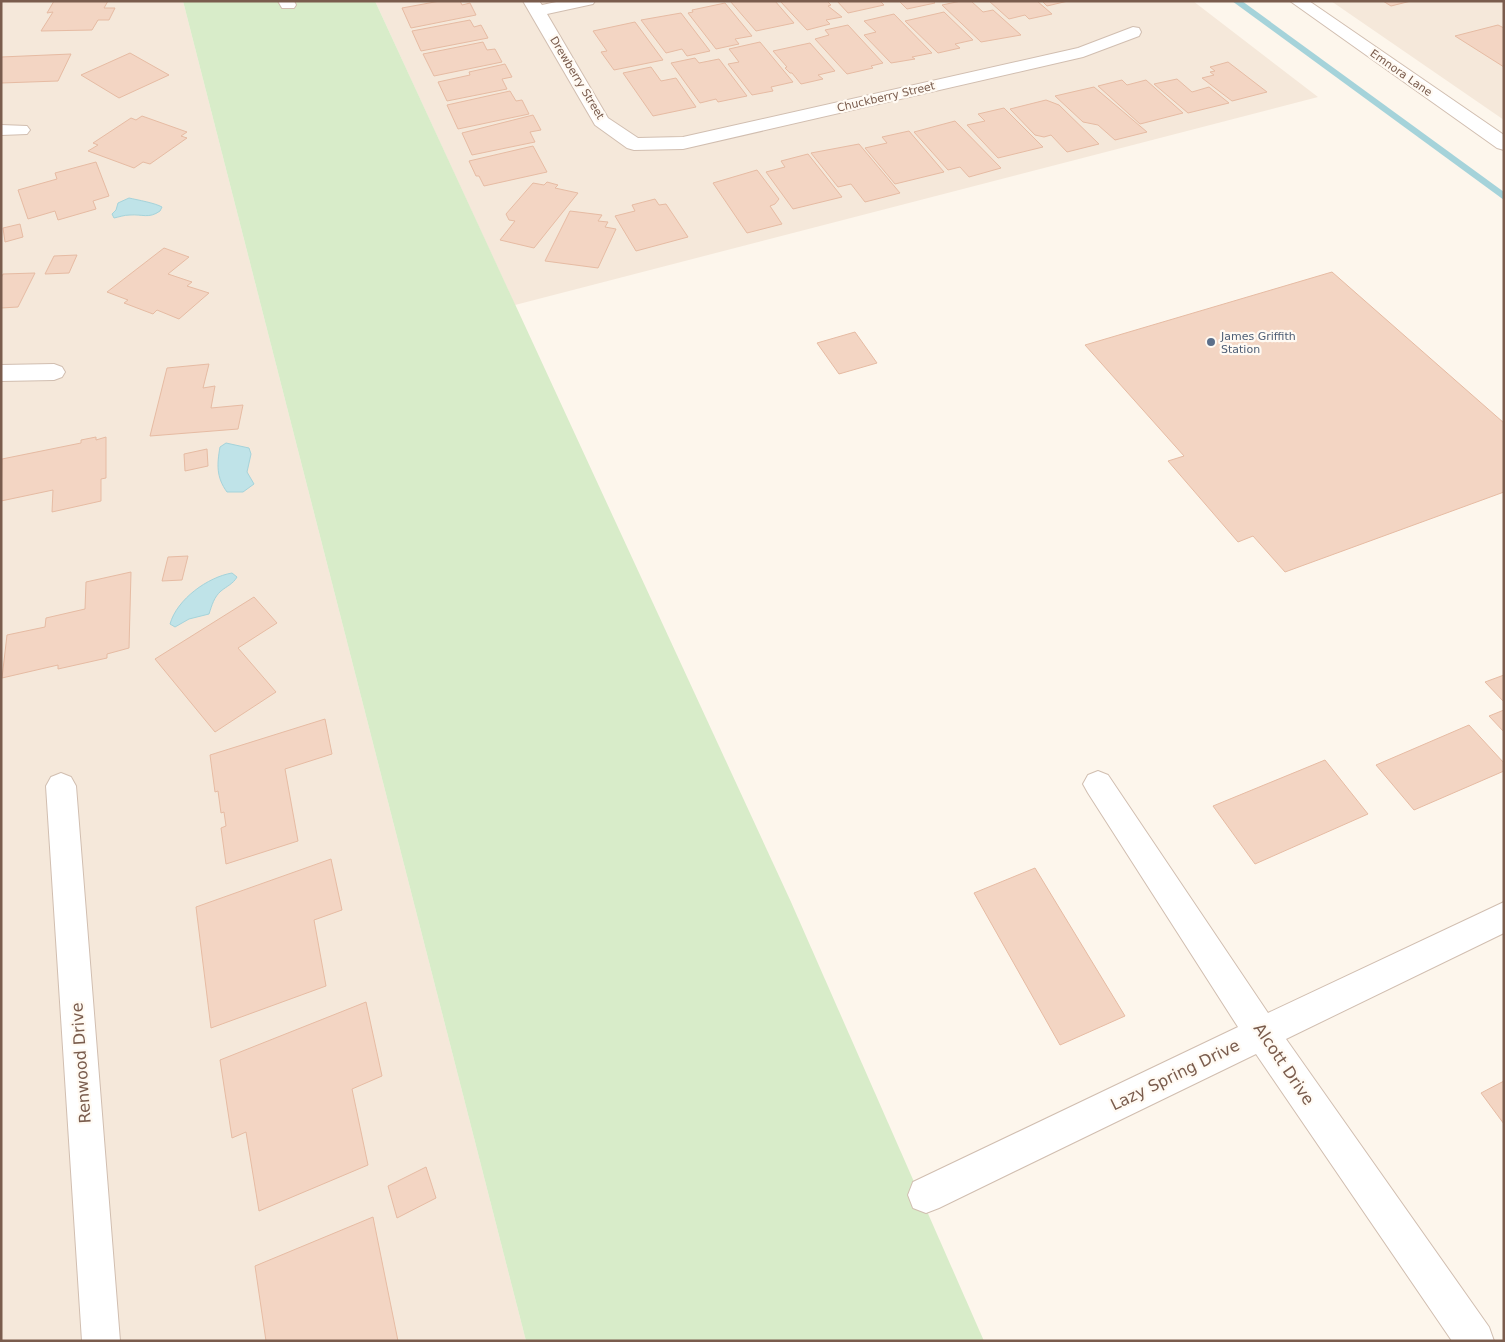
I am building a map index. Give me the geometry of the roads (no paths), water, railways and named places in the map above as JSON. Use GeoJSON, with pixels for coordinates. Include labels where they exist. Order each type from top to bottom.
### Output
{"type":"FeatureCollection","features":[{"type":"Feature","properties":{"kind":"street"},"geometry":{"type":"LineString","coordinates":[[534,6],[587,1]]}},
{"type":"Feature","properties":{"kind":"street","name":"Emnora Lane"},"geometry":{"type":"LineString","coordinates":[[1298,1],[1504,144]]}},
{"type":"Feature","properties":{"kind":"street","name":"Drewberry Street"},"geometry":{"type":"LineString","coordinates":[[534,6],[601,121],[634,144]]}},
{"type":"Feature","properties":{"kind":"street","name":"Chuckberry Street"},"geometry":{"type":"LineString","coordinates":[[634,144],[683,143],[1083,52],[1133,32]]}},
{"type":"Feature","properties":{"kind":"street"},"geometry":{"type":"LineString","coordinates":[[1,130],[21,130]]}},
{"type":"Feature","properties":{"kind":"street"},"geometry":{"type":"LineString","coordinates":[[1,373],[54,372]]}},
{"type":"Feature","properties":{"kind":"street","name":"Alcott Drive"},"geometry":{"type":"LineString","coordinates":[[1098,784],[1262,1034],[1475,1341]]}},
{"type":"Feature","properties":{"kind":"street","name":"Renwood Drive"},"geometry":{"type":"LineString","coordinates":[[61,786],[101,1341]]}},
{"type":"Feature","properties":{"kind":"street","name":"Lazy Spring Drive"},"geometry":{"type":"LineString","coordinates":[[926,1194],[1504,917]]}},
{"type":"Feature","properties":{"kind":"water"},"geometry":{"type":"Polygon","coordinates":[[[129,198],[162,207],[160,211],[152,215],[128,215],[114,218],[112,214],[116,210],[118,203],[129,198]]]}},
{"type":"Feature","properties":{"kind":"water"},"geometry":{"type":"Polygon","coordinates":[[[226,443],[249,448],[251,454],[247,472],[254,484],[243,492],[227,492],[219,476],[220,447],[226,443]]]}},
{"type":"Feature","properties":{"kind":"water"},"geometry":{"type":"Polygon","coordinates":[[[232,573],[237,577],[213,601],[209,614],[189,619],[175,627],[170,624],[179,606],[186,598],[213,579],[232,573]]]}},
{"type":"Feature","properties":{"kind":"waterway"},"geometry":{"type":"LineString","coordinates":[[1236,1],[1504,197]]}},
{"type":"Feature","properties":{"kind":"place","name":"James Griffith Station"},"geometry":{"type":"Point","coordinates":[1211,342]}}]}
